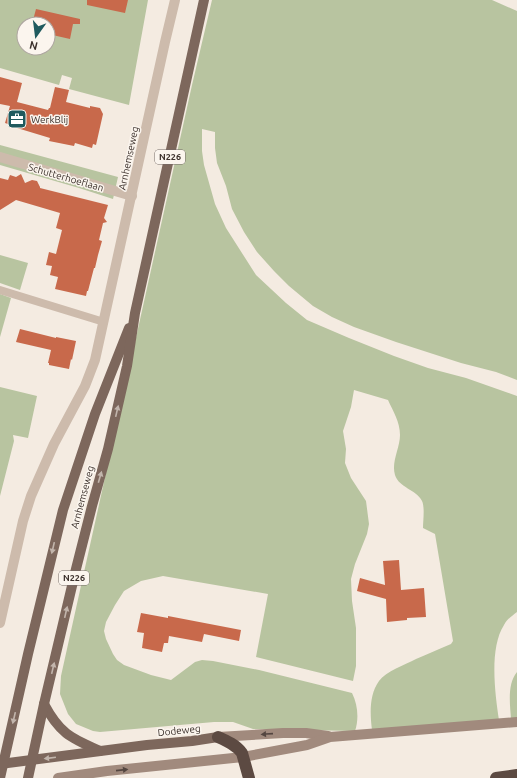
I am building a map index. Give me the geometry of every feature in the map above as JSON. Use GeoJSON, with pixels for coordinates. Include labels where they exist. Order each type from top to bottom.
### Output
{"type":"FeatureCollection","features":[{"type":"Feature","properties":{"kind":"highway"},"geometry":{"type":"LineString","coordinates":[[218,737],[228,741],[240,750],[244,757],[249,778]]}},
{"type":"Feature","properties":{"kind":"highway"},"geometry":{"type":"LineString","coordinates":[[496,778],[517,775]]}},
{"type":"Feature","properties":{"kind":"main road","name":"Arnhemseweg"},"geometry":{"type":"LineString","coordinates":[[44,704],[88,520],[108,449],[127,366],[135,313],[204,0]]}},
{"type":"Feature","properties":{"kind":"main road","name":"Arnhemseweg"},"geometry":{"type":"LineString","coordinates":[[2,764],[63,510],[95,414],[135,313]]}},
{"type":"Feature","properties":{"kind":"main road","name":"N226"},"geometry":{"type":"LineString","coordinates":[[28,778],[44,704]]}},
{"type":"Feature","properties":{"kind":"main road"},"geometry":{"type":"LineString","coordinates":[[44,704],[54,721],[64,733],[100,751]]}},
{"type":"Feature","properties":{"kind":"main road","name":"Dodeweg"},"geometry":{"type":"LineString","coordinates":[[2,764],[218,737]]}},
{"type":"Feature","properties":{"kind":"main road","name":"N226"},"geometry":{"type":"LineString","coordinates":[[0,778],[2,764]]}},
{"type":"Feature","properties":{"kind":"street","name":"Arnhemseweg"},"geometry":{"type":"LineString","coordinates":[[0,623],[23,521],[31,496],[54,444],[85,386],[95,360],[175,0]]}},
{"type":"Feature","properties":{"kind":"street","name":"Schutterhoeflaan"},"geometry":{"type":"LineString","coordinates":[[0,157],[132,196]]}},
{"type":"Feature","properties":{"kind":"street","name":"Dodeweg"},"geometry":{"type":"LineString","coordinates":[[218,737],[306,733],[330,737],[517,722]]}},
{"type":"Feature","properties":{"kind":"street","name":"Dodeweg"},"geometry":{"type":"LineString","coordinates":[[58,778],[107,771],[244,757],[307,745],[330,737]]}},
{"type":"Feature","properties":{"kind":"lane"},"geometry":{"type":"LineString","coordinates":[[0,290],[104,322]]}},
{"type":"Feature","properties":{"kind":"green space"},"geometry":{"type":"Polygon","coordinates":[[[0,0],[148,0],[129,105],[69,89],[72,78],[62,75],[59,85],[0,68],[0,0]]]}},
{"type":"Feature","properties":{"kind":"green space"},"geometry":{"type":"Polygon","coordinates":[[[212,0],[492,0],[517,11],[517,380],[496,372],[461,363],[396,342],[354,327],[313,306],[274,271],[257,252],[244,232],[232,209],[226,186],[217,163],[215,132],[202,129],[202,151],[204,165],[215,204],[226,228],[256,275],[286,303],[307,320],[349,338],[428,368],[466,378],[517,396],[517,612],[505,623],[499,635],[496,646],[494,671],[499,720],[372,730],[371,711],[373,692],[382,677],[396,668],[451,644],[453,641],[435,534],[423,528],[424,514],[422,501],[416,494],[400,483],[395,475],[394,465],[400,435],[396,417],[388,400],[354,390],[351,407],[343,431],[346,449],[345,463],[351,478],[366,501],[369,524],[367,534],[355,564],[351,579],[352,601],[356,628],[356,666],[353,681],[256,657],[268,594],[163,576],[141,581],[124,591],[106,622],[104,631],[106,639],[117,660],[124,665],[151,675],[171,680],[195,662],[202,660],[259,670],[352,693],[356,702],[357,712],[355,731],[253,729],[233,722],[214,722],[100,732],[93,731],[76,724],[68,714],[60,694],[61,676],[212,0]]]}},
{"type":"Feature","properties":{"kind":"green space"},"geometry":{"type":"Polygon","coordinates":[[[0,145],[118,177],[113,199],[0,165],[0,145]]]}},
{"type":"Feature","properties":{"kind":"green space"},"geometry":{"type":"Polygon","coordinates":[[[0,255],[28,263],[20,290],[0,283],[0,255]]]}},
{"type":"Feature","properties":{"kind":"green space"},"geometry":{"type":"Polygon","coordinates":[[[0,294],[11,298],[0,337],[0,294]]]}},
{"type":"Feature","properties":{"kind":"green space"},"geometry":{"type":"Polygon","coordinates":[[[0,387],[37,396],[28,438],[13,435],[14,441],[0,496],[0,387]]]}},
{"type":"Feature","properties":{"kind":"green space"},"geometry":{"type":"Polygon","coordinates":[[[517,672],[517,719],[511,719],[510,688],[517,672]]]}},
{"type":"Feature","properties":{"kind":"building"},"geometry":{"type":"Polygon","coordinates":[[[87,0],[128,0],[125,13],[87,5],[87,0]]]}},
{"type":"Feature","properties":{"kind":"building"},"geometry":{"type":"Polygon","coordinates":[[[36,9],[80,19],[80,24],[73,24],[70,39],[56,36],[56,16],[34,16],[36,9]]]}},
{"type":"Feature","properties":{"kind":"building"},"geometry":{"type":"Polygon","coordinates":[[[0,77],[22,83],[17,102],[48,110],[50,108],[55,87],[69,90],[66,102],[90,108],[90,106],[100,108],[103,114],[96,145],[93,144],[92,148],[75,143],[74,146],[49,141],[50,138],[5,123],[10,106],[0,104],[0,77]]]}},
{"type":"Feature","properties":{"kind":"building"},"geometry":{"type":"Polygon","coordinates":[[[21,174],[25,183],[32,180],[37,181],[40,188],[108,205],[104,218],[107,222],[103,223],[99,240],[102,241],[86,296],[55,289],[58,277],[50,275],[52,266],[46,265],[49,252],[56,254],[62,230],[56,228],[60,213],[16,200],[0,210],[0,178],[8,180],[10,175],[16,177],[21,174]]]}},
{"type":"Feature","properties":{"kind":"building"},"geometry":{"type":"Polygon","coordinates":[[[20,329],[56,338],[76,341],[69,369],[49,365],[48,363],[51,350],[16,342],[20,329]]]}},
{"type":"Feature","properties":{"kind":"building"},"geometry":{"type":"Polygon","coordinates":[[[399,560],[401,590],[424,588],[426,617],[407,618],[407,620],[387,622],[386,599],[357,591],[360,578],[385,585],[383,561],[399,560]]]}},
{"type":"Feature","properties":{"kind":"building"},"geometry":{"type":"Polygon","coordinates":[[[141,613],[168,618],[168,616],[241,630],[239,641],[204,634],[202,642],[169,636],[168,643],[164,643],[162,652],[142,648],[144,633],[137,632],[141,613]]]}},
{"type":"Feature","properties":{"kind":"place","name":"WerkBlij"},"geometry":{"type":"Point","coordinates":[17,119]}}]}
